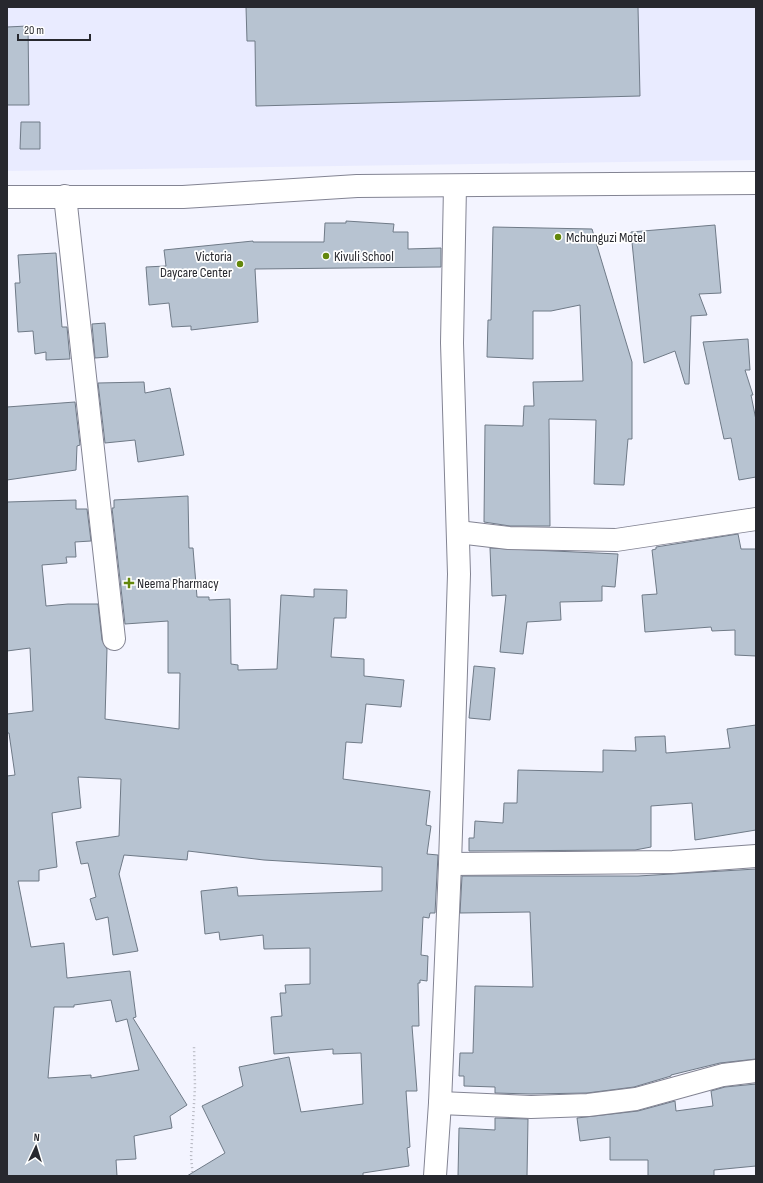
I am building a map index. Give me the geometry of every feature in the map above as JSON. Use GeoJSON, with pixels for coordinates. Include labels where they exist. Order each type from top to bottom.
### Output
{"type":"FeatureCollection","features":[{"type":"Feature","properties":{"kind":"street"},"geometry":{"type":"LineString","coordinates":[[7,197],[183,196],[357,186],[756,183]]}},
{"type":"Feature","properties":{"kind":"street"},"geometry":{"type":"LineString","coordinates":[[435,1176],[440,1103],[450,864],[459,574],[452,343],[455,186]]}},
{"type":"Feature","properties":{"kind":"street"},"geometry":{"type":"LineString","coordinates":[[65,196],[114,639]]}},
{"type":"Feature","properties":{"kind":"street"},"geometry":{"type":"LineString","coordinates":[[458,532],[509,538],[616,540],[756,519]]}},
{"type":"Feature","properties":{"kind":"street"},"geometry":{"type":"LineString","coordinates":[[450,864],[672,862],[756,856]]}},
{"type":"Feature","properties":{"kind":"street"},"geometry":{"type":"LineString","coordinates":[[440,1103],[531,1107],[588,1105],[636,1099],[723,1075],[756,1071]]}},
{"type":"Feature","properties":{"kind":"path"},"geometry":{"type":"LineString","coordinates":[[193,1176],[191,1156],[195,1086],[194,1046]]}},
{"type":"Feature","properties":{"kind":"shaded area"},"geometry":{"type":"Polygon","coordinates":[[[7,7],[756,7],[756,160],[7,171],[7,7]]]}},
{"type":"Feature","properties":{"kind":"building"},"geometry":{"type":"Polygon","coordinates":[[[246,7],[638,7],[640,96],[256,106],[255,41],[247,41],[246,7]]]}},
{"type":"Feature","properties":{"kind":"building"},"geometry":{"type":"Polygon","coordinates":[[[28,26],[29,105],[7,105],[7,27],[28,26]]]}},
{"type":"Feature","properties":{"kind":"building"},"geometry":{"type":"Polygon","coordinates":[[[21,122],[40,122],[40,149],[20,149],[21,122]]]}},
{"type":"Feature","properties":{"kind":"building"},"geometry":{"type":"Polygon","coordinates":[[[346,221],[394,224],[393,232],[408,232],[408,249],[441,248],[441,267],[255,269],[258,322],[191,330],[191,326],[172,327],[169,303],[149,305],[146,267],[166,266],[164,250],[253,241],[324,242],[325,223],[346,223],[346,221]]]}},
{"type":"Feature","properties":{"kind":"building"},"geometry":{"type":"Polygon","coordinates":[[[715,225],[721,293],[699,294],[707,315],[691,316],[689,384],[685,384],[675,351],[644,363],[631,232],[715,225]]]}},
{"type":"Feature","properties":{"kind":"building"},"geometry":{"type":"Polygon","coordinates":[[[493,227],[592,229],[632,362],[632,439],[628,439],[624,485],[594,484],[596,420],[549,419],[550,526],[510,526],[484,522],[485,425],[523,426],[524,406],[534,406],[533,382],[583,381],[580,305],[551,311],[533,311],[533,359],[487,357],[488,320],[491,320],[493,227]]]}},
{"type":"Feature","properties":{"kind":"building"},"geometry":{"type":"Polygon","coordinates":[[[56,253],[62,327],[67,327],[70,359],[46,360],[46,352],[35,354],[33,331],[18,332],[15,283],[20,283],[18,255],[56,253]]]}},
{"type":"Feature","properties":{"kind":"building"},"geometry":{"type":"Polygon","coordinates":[[[105,323],[108,357],[95,358],[92,324],[105,323]]]}},
{"type":"Feature","properties":{"kind":"building"},"geometry":{"type":"Polygon","coordinates":[[[748,339],[750,370],[745,370],[753,395],[751,395],[756,420],[756,477],[739,480],[731,438],[724,439],[703,342],[748,339]]]}},
{"type":"Feature","properties":{"kind":"building"},"geometry":{"type":"Polygon","coordinates":[[[144,382],[145,393],[170,388],[184,455],[138,462],[135,440],[105,443],[98,383],[144,382]]]}},
{"type":"Feature","properties":{"kind":"building"},"geometry":{"type":"Polygon","coordinates":[[[75,402],[80,445],[77,446],[76,470],[7,480],[7,407],[75,402]]]}},
{"type":"Feature","properties":{"kind":"building"},"geometry":{"type":"Polygon","coordinates":[[[188,496],[189,548],[193,548],[197,597],[209,597],[209,600],[230,599],[231,664],[238,665],[238,670],[277,669],[281,595],[314,597],[314,589],[347,590],[346,618],[334,618],[331,657],[364,659],[364,676],[404,680],[401,707],[366,704],[362,743],[346,742],[343,779],[430,791],[426,825],[431,826],[427,854],[438,855],[435,913],[430,913],[429,918],[423,917],[421,955],[428,956],[427,981],[420,980],[420,983],[418,983],[419,1026],[412,1026],[417,1091],[406,1091],[410,1147],[407,1148],[409,1166],[363,1173],[363,1176],[187,1176],[225,1153],[202,1106],[243,1086],[239,1067],[289,1057],[301,1112],[363,1104],[361,1053],[333,1054],[333,1049],[274,1054],[271,1017],[282,1016],[280,993],[286,993],[285,985],[310,984],[310,948],[264,949],[263,935],[220,940],[219,932],[205,934],[201,891],[237,887],[238,896],[382,891],[382,867],[264,860],[188,851],[187,860],[124,855],[119,874],[138,951],[113,955],[108,917],[96,920],[90,899],[96,897],[88,863],[81,864],[76,842],[119,836],[121,779],[78,777],[81,808],[52,813],[57,867],[39,870],[39,881],[18,881],[31,947],[64,943],[67,978],[130,971],[136,1017],[133,1018],[187,1105],[170,1116],[172,1128],[134,1136],[136,1159],[116,1160],[117,1176],[7,1176],[7,776],[15,775],[9,733],[7,733],[7,714],[33,711],[30,648],[7,651],[7,502],[76,500],[76,509],[87,509],[91,541],[75,542],[76,557],[66,557],[67,563],[42,565],[46,606],[98,604],[102,640],[107,649],[105,719],[179,729],[180,673],[168,673],[168,621],[125,624],[112,508],[114,508],[114,500],[188,496]],[[111,1000],[74,1005],[74,1007],[54,1007],[48,1078],[91,1075],[91,1078],[139,1070],[127,1019],[116,1022],[111,1000]]]}},
{"type":"Feature","properties":{"kind":"building"},"geometry":{"type":"Polygon","coordinates":[[[738,534],[741,549],[756,549],[756,656],[735,655],[735,630],[712,631],[711,627],[645,632],[642,595],[657,594],[652,550],[656,549],[656,547],[738,534]]]}},
{"type":"Feature","properties":{"kind":"building"},"geometry":{"type":"Polygon","coordinates":[[[490,548],[618,554],[615,587],[602,586],[602,601],[560,602],[561,620],[527,622],[523,654],[500,652],[506,595],[492,596],[490,548]]]}},
{"type":"Feature","properties":{"kind":"building"},"geometry":{"type":"Polygon","coordinates":[[[474,666],[495,668],[490,720],[469,718],[474,666]]]}},
{"type":"Feature","properties":{"kind":"building"},"geometry":{"type":"Polygon","coordinates":[[[756,725],[756,830],[695,840],[692,803],[651,806],[651,847],[635,850],[469,851],[469,838],[474,838],[475,821],[503,823],[504,803],[517,803],[518,770],[603,772],[603,750],[636,751],[635,737],[665,736],[666,753],[730,748],[727,729],[756,725]]]}},
{"type":"Feature","properties":{"kind":"building"},"geometry":{"type":"Polygon","coordinates":[[[756,869],[756,1059],[720,1063],[671,1075],[634,1087],[587,1093],[495,1093],[495,1087],[464,1086],[464,1076],[459,1076],[460,1053],[473,1053],[475,986],[533,987],[530,912],[460,913],[462,876],[638,876],[756,869]]]}},
{"type":"Feature","properties":{"kind":"building"},"geometry":{"type":"Polygon","coordinates":[[[756,1084],[756,1166],[714,1170],[714,1176],[648,1176],[648,1160],[610,1160],[610,1137],[580,1141],[577,1118],[638,1111],[675,1101],[676,1111],[713,1106],[711,1091],[725,1087],[756,1084]]]}},
{"type":"Feature","properties":{"kind":"building"},"geometry":{"type":"Polygon","coordinates":[[[495,1118],[528,1119],[527,1176],[458,1176],[459,1128],[495,1130],[495,1118]]]}},
{"type":"Feature","properties":{"kind":"place","name":"Mchunguzi Motel"},"geometry":{"type":"Point","coordinates":[558,237]}},
{"type":"Feature","properties":{"kind":"place","name":"Kivuli School"},"geometry":{"type":"Point","coordinates":[326,256]}},
{"type":"Feature","properties":{"kind":"place","name":"Victoria Daycare Center"},"geometry":{"type":"Point","coordinates":[240,264]}},
{"type":"Feature","properties":{"kind":"place","name":"Neema Pharmacy"},"geometry":{"type":"Point","coordinates":[129,583]}}]}
